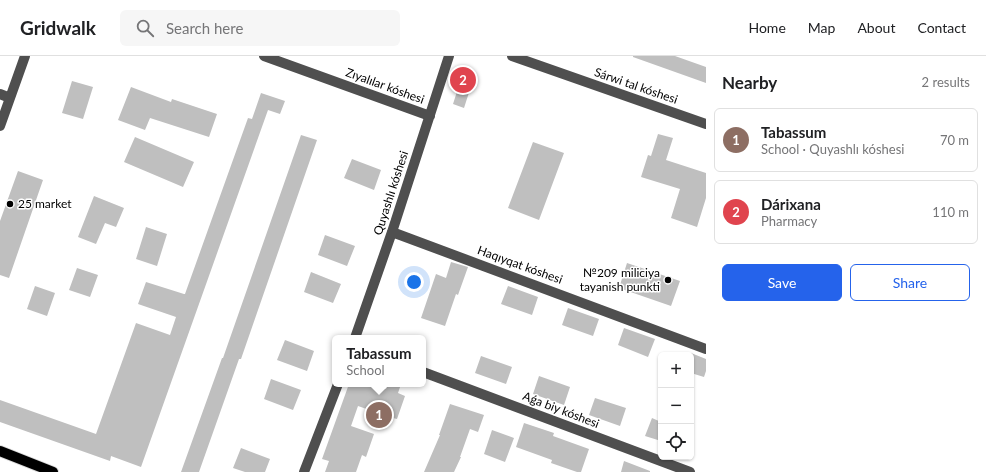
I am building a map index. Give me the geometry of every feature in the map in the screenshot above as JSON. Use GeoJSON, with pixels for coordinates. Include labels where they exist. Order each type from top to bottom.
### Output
{"type":"FeatureCollection","features":[{"type":"Feature","properties":{"kind":"main road"},"geometry":{"type":"LineString","coordinates":[[0,451],[53,472]]}},
{"type":"Feature","properties":{"kind":"street"},"geometry":{"type":"LineString","coordinates":[[0,126],[25,56]]}},
{"type":"Feature","properties":{"kind":"street","name":"Zıyalılar kóshesi"},"geometry":{"type":"LineString","coordinates":[[264,56],[430,116]]}},
{"type":"Feature","properties":{"kind":"street","name":"Quyashlı kóshesi"},"geometry":{"type":"LineString","coordinates":[[356,335],[392,232],[449,56]]}},
{"type":"Feature","properties":{"kind":"street","name":"Sárwi tal kóshesi"},"geometry":{"type":"LineString","coordinates":[[512,56],[706,124]]}},
{"type":"Feature","properties":{"kind":"street"},"geometry":{"type":"LineString","coordinates":[[0,94],[10,98]]}},
{"type":"Feature","properties":{"kind":"street","name":"Haqıyqat kóshesi"},"geometry":{"type":"LineString","coordinates":[[392,232],[706,349]]}},
{"type":"Feature","properties":{"kind":"street","name":"Aǵa biy kóshesi"},"geometry":{"type":"LineString","coordinates":[[426,373],[690,472]]}},
{"type":"Feature","properties":{"kind":"street"},"geometry":{"type":"LineString","coordinates":[[304,472],[337,387]]}},
{"type":"Feature","properties":{"kind":"building"},"geometry":{"type":"Polygon","coordinates":[[[675,56],[706,67],[706,83],[633,57],[675,56]]]}},
{"type":"Feature","properties":{"kind":"building"},"geometry":{"type":"Polygon","coordinates":[[[462,76],[473,80],[464,108],[453,104],[462,76]]]}},
{"type":"Feature","properties":{"kind":"building"},"geometry":{"type":"Polygon","coordinates":[[[72,81],[93,87],[83,119],[62,113],[72,81]]]}},
{"type":"Feature","properties":{"kind":"building"},"geometry":{"type":"Polygon","coordinates":[[[131,87],[171,102],[172,99],[217,114],[209,137],[150,118],[145,130],[118,120],[131,87]]]}},
{"type":"Feature","properties":{"kind":"building"},"geometry":{"type":"Polygon","coordinates":[[[261,93],[285,101],[280,114],[268,110],[141,467],[111,456],[110,461],[0,422],[0,400],[96,434],[136,323],[170,335],[176,317],[138,304],[146,282],[185,294],[248,118],[252,119],[261,93]]]}},
{"type":"Feature","properties":{"kind":"building"},"geometry":{"type":"Polygon","coordinates":[[[658,134],[673,138],[666,160],[706,173],[706,198],[697,227],[671,218],[680,189],[641,177],[648,155],[651,156],[658,134]]]}},
{"type":"Feature","properties":{"kind":"building"},"geometry":{"type":"Polygon","coordinates":[[[301,135],[317,140],[241,359],[239,359],[199,472],[181,472],[223,358],[301,135]]]}},
{"type":"Feature","properties":{"kind":"building"},"geometry":{"type":"Polygon","coordinates":[[[135,137],[194,162],[183,187],[124,162],[135,137]]]}},
{"type":"Feature","properties":{"kind":"building"},"geometry":{"type":"Polygon","coordinates":[[[533,142],[564,153],[539,220],[508,208],[533,142]]]}},
{"type":"Feature","properties":{"kind":"building"},"geometry":{"type":"Polygon","coordinates":[[[352,159],[381,170],[374,190],[344,178],[352,159]]]}},
{"type":"Feature","properties":{"kind":"building"},"geometry":{"type":"Polygon","coordinates":[[[18,171],[43,180],[9,278],[0,275],[0,221],[18,171]]]}},
{"type":"Feature","properties":{"kind":"building"},"geometry":{"type":"Polygon","coordinates":[[[94,196],[124,208],[116,227],[105,223],[96,244],[78,237],[94,196]]]}},
{"type":"Feature","properties":{"kind":"building"},"geometry":{"type":"Polygon","coordinates":[[[146,227],[167,234],[157,266],[136,259],[146,227]]]}},
{"type":"Feature","properties":{"kind":"building"},"geometry":{"type":"Polygon","coordinates":[[[325,235],[355,246],[347,266],[318,255],[325,235]]]}},
{"type":"Feature","properties":{"kind":"building"},"geometry":{"type":"Polygon","coordinates":[[[451,262],[468,267],[458,295],[456,294],[445,326],[421,318],[436,274],[446,278],[451,262]]]}},
{"type":"Feature","properties":{"kind":"building"},"geometry":{"type":"Polygon","coordinates":[[[627,263],[680,281],[671,306],[619,288],[627,263]]]}},
{"type":"Feature","properties":{"kind":"building"},"geometry":{"type":"Polygon","coordinates":[[[77,268],[98,275],[90,297],[69,290],[77,268]]]}},
{"type":"Feature","properties":{"kind":"building"},"geometry":{"type":"Polygon","coordinates":[[[311,272],[341,284],[333,303],[304,292],[311,272]]]}},
{"type":"Feature","properties":{"kind":"building"},"geometry":{"type":"Polygon","coordinates":[[[35,286],[55,293],[47,316],[27,309],[35,286]]]}},
{"type":"Feature","properties":{"kind":"building"},"geometry":{"type":"Polygon","coordinates":[[[508,286],[538,297],[532,315],[501,304],[508,286]]]}},
{"type":"Feature","properties":{"kind":"building"},"geometry":{"type":"Polygon","coordinates":[[[568,308],[599,319],[593,336],[562,325],[568,308]]]}},
{"type":"Feature","properties":{"kind":"building"},"geometry":{"type":"Polygon","coordinates":[[[624,328],[655,339],[648,357],[618,345],[624,328]]]}},
{"type":"Feature","properties":{"kind":"building"},"geometry":{"type":"Polygon","coordinates":[[[285,340],[314,351],[307,371],[277,360],[285,340]]]}},
{"type":"Feature","properties":{"kind":"building"},"geometry":{"type":"Polygon","coordinates":[[[694,354],[706,359],[706,371],[704,377],[694,374],[694,354]]]}},
{"type":"Feature","properties":{"kind":"building"},"geometry":{"type":"Polygon","coordinates":[[[481,356],[512,367],[506,384],[475,373],[481,356]]]}},
{"type":"Feature","properties":{"kind":"building"},"geometry":{"type":"Polygon","coordinates":[[[539,376],[570,387],[564,405],[533,394],[539,376]]]}},
{"type":"Feature","properties":{"kind":"building"},"geometry":{"type":"Polygon","coordinates":[[[271,379],[301,390],[293,410],[264,399],[271,379]]]}},
{"type":"Feature","properties":{"kind":"building"},"geometry":{"type":"Polygon","coordinates":[[[348,387],[380,387],[386,389],[387,387],[400,387],[398,393],[405,396],[397,419],[389,417],[385,427],[374,423],[378,413],[358,406],[351,426],[374,434],[366,457],[362,455],[356,472],[325,472],[329,461],[322,459],[348,387]]]}},
{"type":"Feature","properties":{"kind":"building"},"geometry":{"type":"Polygon","coordinates":[[[595,398],[626,408],[620,426],[589,415],[595,398]]]}},
{"type":"Feature","properties":{"kind":"building"},"geometry":{"type":"Polygon","coordinates":[[[450,404],[484,415],[478,432],[470,429],[461,457],[454,472],[424,472],[440,435],[450,404]]]}},
{"type":"Feature","properties":{"kind":"building"},"geometry":{"type":"Polygon","coordinates":[[[652,418],[658,421],[658,440],[645,436],[652,418]]]}},
{"type":"Feature","properties":{"kind":"building"},"geometry":{"type":"Polygon","coordinates":[[[524,423],[554,433],[553,436],[589,449],[581,472],[551,463],[552,460],[516,447],[524,423]]]}},
{"type":"Feature","properties":{"kind":"building"},"geometry":{"type":"Polygon","coordinates":[[[492,430],[514,438],[505,462],[484,454],[492,430]]]}},
{"type":"Feature","properties":{"kind":"building"},"geometry":{"type":"Polygon","coordinates":[[[241,448],[270,459],[265,472],[245,472],[233,468],[241,448]]]}},
{"type":"Feature","properties":{"kind":"building"},"geometry":{"type":"Polygon","coordinates":[[[624,461],[650,471],[650,472],[621,472],[624,461]]]}},
{"type":"Feature","properties":{"kind":"place","name":"Dárixana"},"geometry":{"type":"Point","coordinates":[463,80]}},
{"type":"Feature","properties":{"kind":"place","name":"25 market"},"geometry":{"type":"Point","coordinates":[10,204]}},
{"type":"Feature","properties":{"kind":"place","name":"№209 miliciya tayanish punkti"},"geometry":{"type":"Point","coordinates":[668,280]}},
{"type":"Feature","properties":{"kind":"place","name":"Tabassum"},"geometry":{"type":"Point","coordinates":[379,415]}}]}
